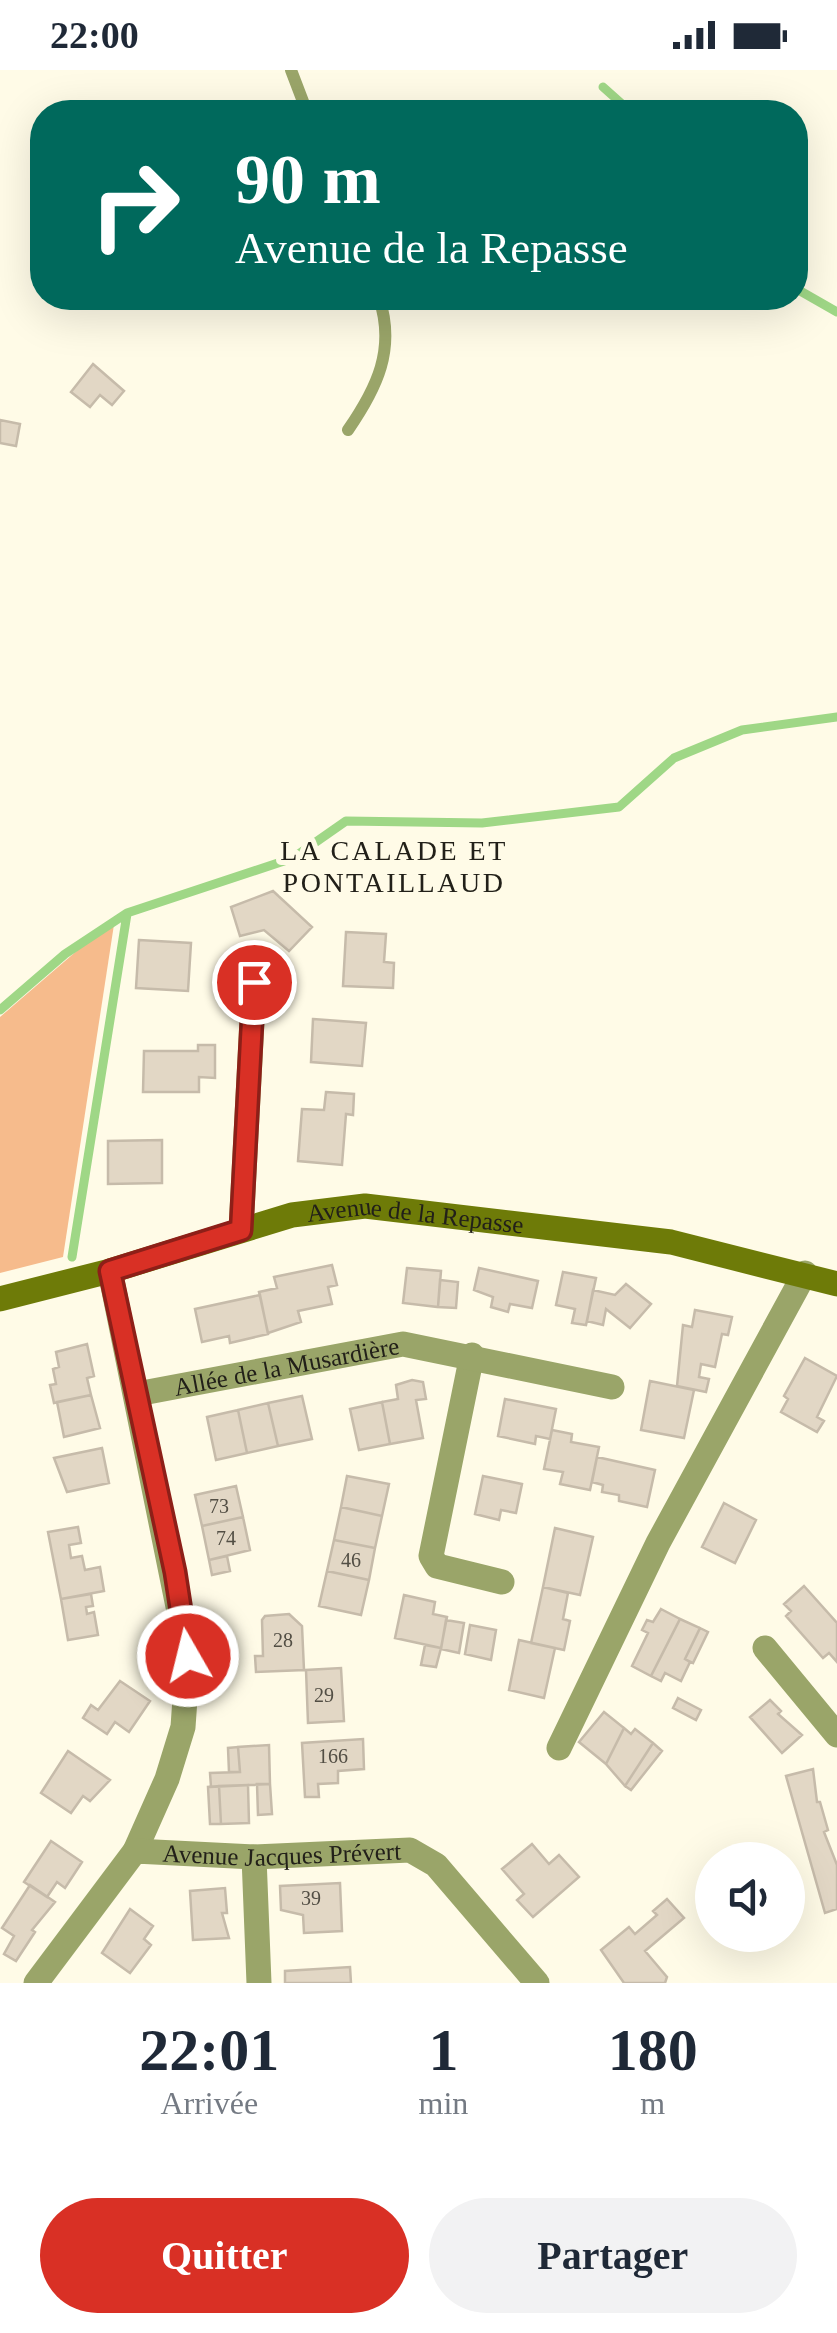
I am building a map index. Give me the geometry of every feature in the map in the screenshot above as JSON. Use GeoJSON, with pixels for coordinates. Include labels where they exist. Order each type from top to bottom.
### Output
{"type":"FeatureCollection","features":[{"type":"Feature","properties":{"kind":"street"},"geometry":{"type":"LineString","coordinates":[[241,1230],[254,982]]}},
{"type":"Feature","properties":{"kind":"street","name":"Avenue de la Repasse"},"geometry":{"type":"LineString","coordinates":[[0,1298],[329,1208],[411,1208],[671,1242],[837,1284]]}},
{"type":"Feature","properties":{"kind":"street"},"geometry":{"type":"LineString","coordinates":[[110,1271],[175,1572],[188,1667],[180,1739],[135,1851]]}},
{"type":"Feature","properties":{"kind":"street"},"geometry":{"type":"LineString","coordinates":[[560,1748],[658,1544],[805,1274]]}},
{"type":"Feature","properties":{"kind":"street","name":"Allée de la Musardière"},"geometry":{"type":"LineString","coordinates":[[137,1394],[403,1344],[472,1355],[612,1387]]}},
{"type":"Feature","properties":{"kind":"street"},"geometry":{"type":"LineString","coordinates":[[472,1355],[431,1556],[437,1566],[502,1582]]}},
{"type":"Feature","properties":{"kind":"street"},"geometry":{"type":"LineString","coordinates":[[765,1648],[837,1735]]}},
{"type":"Feature","properties":{"kind":"street","name":"Avenue Jacques Prévert"},"geometry":{"type":"LineString","coordinates":[[36,1983],[135,1851],[254,1857],[398,1850],[421,1855],[436,1865],[537,1983]]}},
{"type":"Feature","properties":{"kind":"street"},"geometry":{"type":"LineString","coordinates":[[254,1857],[259,1983]]}},
{"type":"Feature","properties":{"kind":"lane"},"geometry":{"type":"LineString","coordinates":[[291,70],[302,100]]}},
{"type":"Feature","properties":{"kind":"lane"},"geometry":{"type":"LineString","coordinates":[[348,430],[381,373],[386,336],[381,310]]}},
{"type":"Feature","properties":{"kind":"shaded area"},"geometry":{"type":"Polygon","coordinates":[[[115,918],[63,1257],[0,1273],[0,1017],[115,918]]]}},
{"type":"Feature","properties":{"kind":"building"},"geometry":{"type":"Polygon","coordinates":[[[93,364],[124,391],[112,405],[100,395],[90,407],[71,392],[93,364]]]}},
{"type":"Feature","properties":{"kind":"building"},"geometry":{"type":"Polygon","coordinates":[[[0,420],[20,424],[16,446],[0,443],[0,420]]]}},
{"type":"Feature","properties":{"kind":"building"},"geometry":{"type":"Polygon","coordinates":[[[273,891],[312,927],[289,951],[264,930],[240,936],[231,907],[273,891]]]}},
{"type":"Feature","properties":{"kind":"building"},"geometry":{"type":"Polygon","coordinates":[[[346,932],[386,934],[384,962],[394,963],[393,988],[343,986],[346,932]]]}},
{"type":"Feature","properties":{"kind":"building"},"geometry":{"type":"Polygon","coordinates":[[[139,940],[191,943],[188,991],[136,988],[139,940]]]}},
{"type":"Feature","properties":{"kind":"building"},"geometry":{"type":"Polygon","coordinates":[[[313,1019],[366,1023],[362,1066],[311,1062],[313,1019]]]}},
{"type":"Feature","properties":{"kind":"building"},"geometry":{"type":"Polygon","coordinates":[[[198,1045],[215,1045],[215,1078],[199,1077],[199,1092],[143,1092],[144,1051],[198,1051],[198,1045]]]}},
{"type":"Feature","properties":{"kind":"building"},"geometry":{"type":"Polygon","coordinates":[[[326,1092],[354,1094],[353,1115],[346,1114],[342,1165],[298,1161],[302,1109],[324,1110],[326,1092]]]}},
{"type":"Feature","properties":{"kind":"building"},"geometry":{"type":"Polygon","coordinates":[[[162,1140],[162,1183],[108,1184],[108,1141],[162,1140]]]}},
{"type":"Feature","properties":{"kind":"building"},"geometry":{"type":"Polygon","coordinates":[[[332,1265],[337,1285],[328,1287],[332,1304],[298,1311],[301,1322],[268,1333],[259,1292],[277,1288],[274,1277],[332,1265]]]}},
{"type":"Feature","properties":{"kind":"building"},"geometry":{"type":"Polygon","coordinates":[[[407,1268],[441,1271],[438,1307],[403,1303],[407,1268]]]}},
{"type":"Feature","properties":{"kind":"building"},"geometry":{"type":"Polygon","coordinates":[[[479,1268],[538,1281],[532,1308],[510,1304],[508,1312],[491,1307],[493,1297],[474,1290],[479,1268]]]}},
{"type":"Feature","properties":{"kind":"building"},"geometry":{"type":"Polygon","coordinates":[[[563,1272],[596,1278],[586,1325],[572,1323],[575,1309],[556,1305],[563,1272]]]}},
{"type":"Feature","properties":{"kind":"building"},"geometry":{"type":"Polygon","coordinates":[[[440,1280],[458,1282],[456,1308],[438,1307],[440,1280]]]}},
{"type":"Feature","properties":{"kind":"building"},"geometry":{"type":"Polygon","coordinates":[[[626,1284],[651,1304],[630,1328],[606,1309],[603,1325],[587,1321],[593,1290],[615,1295],[626,1284]]]}},
{"type":"Feature","properties":{"kind":"building"},"geometry":{"type":"Polygon","coordinates":[[[260,1295],[268,1334],[230,1343],[229,1336],[202,1342],[195,1309],[260,1295]]]}},
{"type":"Feature","properties":{"kind":"building"},"geometry":{"type":"Polygon","coordinates":[[[695,1310],[732,1317],[728,1335],[722,1334],[715,1367],[701,1364],[699,1377],[709,1379],[706,1392],[677,1386],[683,1325],[692,1327],[695,1310]]]}},
{"type":"Feature","properties":{"kind":"building"},"geometry":{"type":"Polygon","coordinates":[[[87,1344],[94,1376],[87,1378],[91,1395],[54,1403],[50,1385],[56,1384],[56,1352],[87,1344]]]}},
{"type":"Feature","properties":{"kind":"building"},"geometry":{"type":"Polygon","coordinates":[[[805,1358],[837,1376],[817,1417],[824,1421],[817,1432],[781,1412],[788,1399],[784,1396],[805,1358]]]}},
{"type":"Feature","properties":{"kind":"building"},"geometry":{"type":"Polygon","coordinates":[[[412,1380],[423,1382],[426,1399],[416,1400],[423,1438],[390,1444],[382,1402],[398,1399],[396,1385],[412,1380]]]}},
{"type":"Feature","properties":{"kind":"building"},"geometry":{"type":"Polygon","coordinates":[[[650,1381],[694,1390],[684,1438],[641,1430],[650,1381]]]}},
{"type":"Feature","properties":{"kind":"building"},"geometry":{"type":"Polygon","coordinates":[[[91,1395],[100,1428],[64,1437],[57,1402],[91,1395]]]}},
{"type":"Feature","properties":{"kind":"building"},"geometry":{"type":"Polygon","coordinates":[[[302,1396],[312,1439],[278,1446],[268,1403],[302,1396]]]}},
{"type":"Feature","properties":{"kind":"building"},"geometry":{"type":"Polygon","coordinates":[[[505,1399],[556,1409],[550,1439],[536,1436],[535,1444],[498,1436],[505,1399]]]}},
{"type":"Feature","properties":{"kind":"building"},"geometry":{"type":"Polygon","coordinates":[[[382,1402],[390,1444],[359,1450],[350,1409],[382,1402]]]}},
{"type":"Feature","properties":{"kind":"building"},"geometry":{"type":"Polygon","coordinates":[[[268,1403],[278,1446],[247,1453],[238,1410],[268,1403]]]}},
{"type":"Feature","properties":{"kind":"building"},"geometry":{"type":"Polygon","coordinates":[[[238,1410],[247,1453],[216,1460],[207,1417],[238,1410]]]}},
{"type":"Feature","properties":{"kind":"building"},"geometry":{"type":"Polygon","coordinates":[[[552,1430],[572,1434],[571,1442],[599,1447],[590,1490],[560,1484],[563,1472],[544,1469],[552,1430]]]}},
{"type":"Feature","properties":{"kind":"building"},"geometry":{"type":"Polygon","coordinates":[[[102,1448],[109,1483],[67,1492],[54,1458],[102,1448]]]}},
{"type":"Feature","properties":{"kind":"building"},"geometry":{"type":"Polygon","coordinates":[[[597,1457],[655,1470],[647,1507],[619,1501],[619,1495],[602,1492],[603,1485],[592,1482],[597,1457]]]}},
{"type":"Feature","properties":{"kind":"building"},"geometry":{"type":"Polygon","coordinates":[[[347,1476],[389,1484],[382,1516],[341,1507],[347,1476]]]}},
{"type":"Feature","properties":{"kind":"building"},"geometry":{"type":"Polygon","coordinates":[[[483,1476],[522,1484],[516,1513],[501,1510],[499,1520],[475,1514],[483,1476]]]}},
{"type":"Feature","properties":{"kind":"building"},"geometry":{"type":"Polygon","coordinates":[[[236,1486],[243,1517],[202,1526],[195,1495],[236,1486]]]}},
{"type":"Feature","properties":{"kind":"building"},"geometry":{"type":"Polygon","coordinates":[[[724,1503],[756,1520],[735,1563],[702,1547],[724,1503]]]}},
{"type":"Feature","properties":{"kind":"building"},"geometry":{"type":"Polygon","coordinates":[[[341,1507],[382,1516],[375,1548],[334,1540],[341,1507]]]}},
{"type":"Feature","properties":{"kind":"building"},"geometry":{"type":"Polygon","coordinates":[[[243,1517],[250,1550],[209,1560],[202,1526],[243,1517]]]}},
{"type":"Feature","properties":{"kind":"building"},"geometry":{"type":"Polygon","coordinates":[[[78,1527],[81,1543],[69,1545],[71,1558],[82,1556],[85,1570],[100,1567],[104,1591],[61,1599],[48,1532],[78,1527]]]}},
{"type":"Feature","properties":{"kind":"building"},"geometry":{"type":"Polygon","coordinates":[[[555,1528],[593,1537],[580,1595],[543,1587],[555,1528]]]}},
{"type":"Feature","properties":{"kind":"building"},"geometry":{"type":"Polygon","coordinates":[[[334,1540],[375,1548],[369,1580],[327,1571],[334,1540]]]}},
{"type":"Feature","properties":{"kind":"building"},"geometry":{"type":"Polygon","coordinates":[[[227,1556],[230,1571],[212,1575],[209,1560],[227,1556]]]}},
{"type":"Feature","properties":{"kind":"building"},"geometry":{"type":"Polygon","coordinates":[[[327,1571],[369,1580],[361,1615],[319,1606],[327,1571]]]}},
{"type":"Feature","properties":{"kind":"building"},"geometry":{"type":"Polygon","coordinates":[[[804,1586],[837,1623],[837,1662],[829,1653],[823,1658],[786,1616],[791,1611],[784,1604],[804,1586]]]}},
{"type":"Feature","properties":{"kind":"building"},"geometry":{"type":"Polygon","coordinates":[[[543,1587],[568,1593],[563,1619],[570,1621],[564,1650],[531,1643],[543,1587]]]}},
{"type":"Feature","properties":{"kind":"building"},"geometry":{"type":"Polygon","coordinates":[[[91,1594],[93,1606],[86,1607],[87,1614],[94,1612],[98,1635],[68,1640],[61,1599],[91,1594]]]}},
{"type":"Feature","properties":{"kind":"building"},"geometry":{"type":"Polygon","coordinates":[[[404,1595],[435,1602],[433,1614],[447,1617],[441,1648],[395,1638],[404,1595]]]}},
{"type":"Feature","properties":{"kind":"building"},"geometry":{"type":"Polygon","coordinates":[[[661,1609],[680,1619],[651,1676],[632,1666],[648,1633],[642,1630],[647,1620],[653,1622],[661,1609]]]}},
{"type":"Feature","properties":{"kind":"building"},"geometry":{"type":"Polygon","coordinates":[[[289,1614],[302,1626],[304,1670],[256,1672],[255,1656],[263,1656],[262,1620],[265,1616],[289,1614]]]}},
{"type":"Feature","properties":{"kind":"building"},"geometry":{"type":"Polygon","coordinates":[[[680,1619],[700,1628],[685,1659],[690,1662],[681,1681],[665,1673],[661,1681],[651,1676],[680,1619]]]}},
{"type":"Feature","properties":{"kind":"building"},"geometry":{"type":"Polygon","coordinates":[[[446,1620],[464,1623],[459,1653],[441,1649],[446,1620]]]}},
{"type":"Feature","properties":{"kind":"building"},"geometry":{"type":"Polygon","coordinates":[[[470,1625],[496,1630],[491,1660],[465,1654],[470,1625]]]}},
{"type":"Feature","properties":{"kind":"building"},"geometry":{"type":"Polygon","coordinates":[[[700,1628],[708,1632],[693,1663],[685,1659],[700,1628]]]}},
{"type":"Feature","properties":{"kind":"building"},"geometry":{"type":"Polygon","coordinates":[[[519,1640],[555,1648],[544,1698],[509,1690],[519,1640]]]}},
{"type":"Feature","properties":{"kind":"building"},"geometry":{"type":"Polygon","coordinates":[[[425,1645],[441,1648],[436,1667],[421,1665],[425,1645]]]}},
{"type":"Feature","properties":{"kind":"building"},"geometry":{"type":"Polygon","coordinates":[[[341,1668],[344,1721],[308,1723],[306,1670],[341,1668]]]}},
{"type":"Feature","properties":{"kind":"building"},"geometry":{"type":"Polygon","coordinates":[[[120,1681],[150,1701],[129,1732],[115,1722],[107,1734],[83,1718],[91,1705],[98,1710],[120,1681]]]}},
{"type":"Feature","properties":{"kind":"building"},"geometry":{"type":"Polygon","coordinates":[[[678,1698],[701,1710],[696,1720],[673,1708],[678,1698]]]}},
{"type":"Feature","properties":{"kind":"building"},"geometry":{"type":"Polygon","coordinates":[[[770,1700],[781,1711],[778,1714],[802,1735],[782,1753],[750,1717],[770,1700]]]}},
{"type":"Feature","properties":{"kind":"building"},"geometry":{"type":"Polygon","coordinates":[[[604,1712],[624,1728],[606,1764],[579,1742],[604,1712]]]}},
{"type":"Feature","properties":{"kind":"building"},"geometry":{"type":"Polygon","coordinates":[[[624,1728],[631,1734],[635,1729],[653,1743],[625,1786],[606,1764],[624,1728]]]}},
{"type":"Feature","properties":{"kind":"building"},"geometry":{"type":"Polygon","coordinates":[[[363,1739],[364,1769],[338,1771],[338,1783],[318,1784],[319,1797],[305,1797],[302,1743],[363,1739]]]}},
{"type":"Feature","properties":{"kind":"building"},"geometry":{"type":"Polygon","coordinates":[[[653,1743],[662,1751],[631,1790],[625,1786],[653,1743]]]}},
{"type":"Feature","properties":{"kind":"building"},"geometry":{"type":"Polygon","coordinates":[[[269,1745],[270,1784],[211,1787],[210,1773],[240,1772],[238,1747],[269,1745]]]}},
{"type":"Feature","properties":{"kind":"building"},"geometry":{"type":"Polygon","coordinates":[[[238,1747],[240,1772],[229,1772],[228,1748],[238,1747]]]}},
{"type":"Feature","properties":{"kind":"building"},"geometry":{"type":"Polygon","coordinates":[[[68,1751],[110,1780],[90,1801],[83,1796],[71,1813],[41,1793],[68,1751]]]}},
{"type":"Feature","properties":{"kind":"building"},"geometry":{"type":"Polygon","coordinates":[[[813,1769],[817,1802],[828,1830],[824,1832],[837,1865],[837,1909],[825,1913],[805,1842],[786,1776],[813,1769]]]}},
{"type":"Feature","properties":{"kind":"building"},"geometry":{"type":"Polygon","coordinates":[[[257,1784],[270,1784],[272,1814],[258,1815],[257,1784]]]}},
{"type":"Feature","properties":{"kind":"building"},"geometry":{"type":"Polygon","coordinates":[[[248,1785],[249,1823],[221,1824],[219,1786],[248,1785]]]}},
{"type":"Feature","properties":{"kind":"building"},"geometry":{"type":"Polygon","coordinates":[[[219,1786],[221,1824],[210,1824],[208,1787],[219,1786]]]}},
{"type":"Feature","properties":{"kind":"building"},"geometry":{"type":"Polygon","coordinates":[[[51,1841],[82,1862],[65,1888],[57,1882],[47,1897],[24,1882],[51,1841]]]}},
{"type":"Feature","properties":{"kind":"building"},"geometry":{"type":"Polygon","coordinates":[[[532,1844],[549,1864],[559,1855],[579,1877],[533,1917],[517,1900],[524,1894],[502,1869],[532,1844]]]}},
{"type":"Feature","properties":{"kind":"building"},"geometry":{"type":"Polygon","coordinates":[[[340,1883],[342,1931],[304,1933],[303,1915],[281,1910],[280,1886],[340,1883]]]}},
{"type":"Feature","properties":{"kind":"building"},"geometry":{"type":"Polygon","coordinates":[[[30,1885],[55,1902],[32,1930],[35,1932],[16,1961],[4,1954],[14,1936],[2,1928],[30,1885]]]}},
{"type":"Feature","properties":{"kind":"building"},"geometry":{"type":"Polygon","coordinates":[[[225,1888],[227,1913],[222,1913],[229,1938],[193,1940],[190,1891],[225,1888]]]}},
{"type":"Feature","properties":{"kind":"building"},"geometry":{"type":"Polygon","coordinates":[[[667,1899],[684,1918],[645,1951],[667,1977],[665,1983],[624,1983],[601,1950],[629,1927],[635,1934],[657,1915],[653,1911],[667,1899]]]}},
{"type":"Feature","properties":{"kind":"building"},"geometry":{"type":"Polygon","coordinates":[[[130,1909],[153,1926],[144,1939],[151,1945],[130,1973],[102,1953],[130,1909]]]}},
{"type":"Feature","properties":{"kind":"building"},"geometry":{"type":"Polygon","coordinates":[[[350,1967],[351,1983],[285,1983],[285,1971],[350,1967]]]}},
{"type":"Feature","properties":{"kind":"waterway"},"geometry":{"type":"LineString","coordinates":[[603,87],[618,100]]}},
{"type":"Feature","properties":{"kind":"waterway"},"geometry":{"type":"LineString","coordinates":[[808,295],[837,312]]}},
{"type":"Feature","properties":{"kind":"waterway"},"geometry":{"type":"LineString","coordinates":[[0,1010],[65,954],[127,913],[293,858],[346,821],[482,823],[619,807],[674,758],[742,730],[837,717]]}},
{"type":"Feature","properties":{"kind":"waterway"},"geometry":{"type":"LineString","coordinates":[[72,1257],[127,914]]}},
{"type":"Feature","properties":{"kind":"district","name":"LA CALADE ET PONTAILLAUD"},"geometry":{"type":"Point","coordinates":[394,866]}},
{"type":"Feature","properties":{"kind":"route"},"geometry":{"type":"LineString","coordinates":[[188,1656],[175,1572],[110,1271],[241,1230],[254,982]]}}]}
